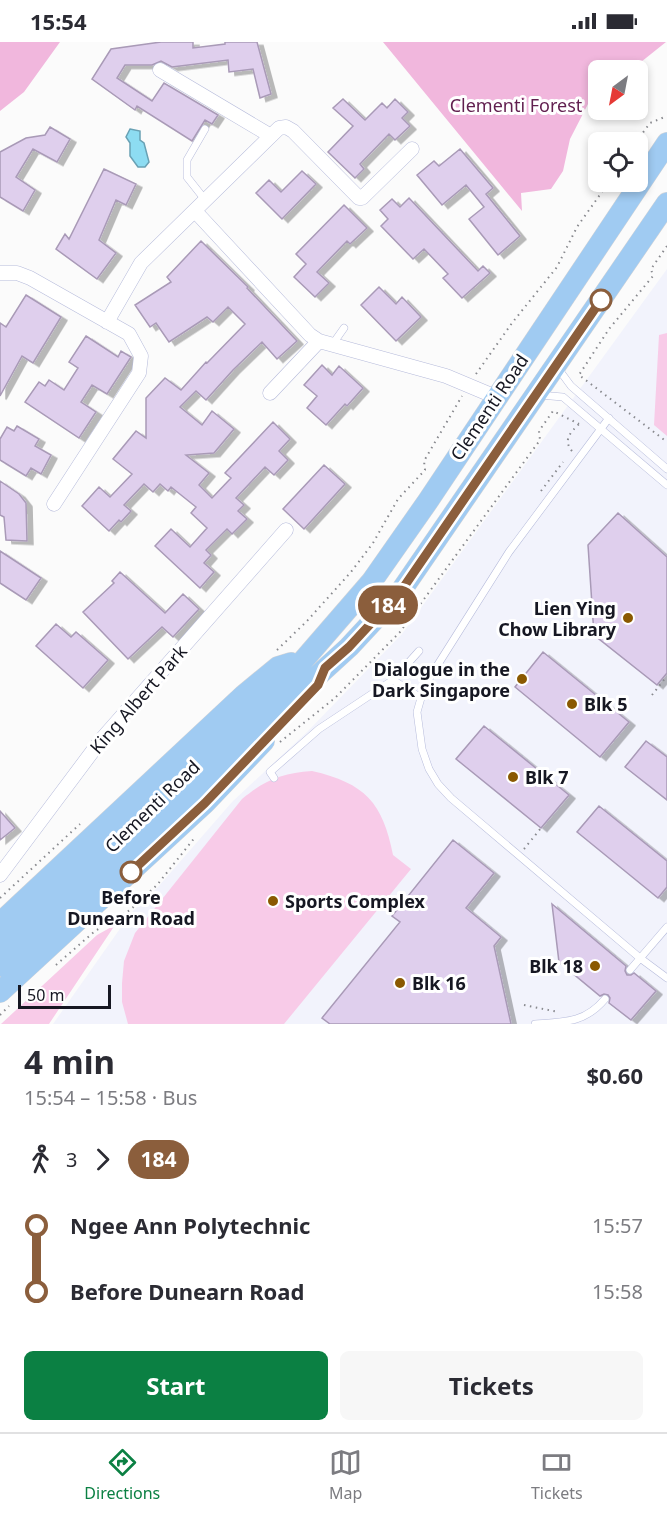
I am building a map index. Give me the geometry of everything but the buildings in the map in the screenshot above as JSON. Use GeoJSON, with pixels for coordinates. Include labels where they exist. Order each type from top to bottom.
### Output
{"type":"FeatureCollection","features":[{"type":"Feature","properties":{"kind":"main road","name":"Clementi Road"},"geometry":{"type":"LineString","coordinates":[[0,966],[113,855],[301,663],[372,581],[667,143]]}},
{"type":"Feature","properties":{"kind":"main road","name":"Clementi Road"},"geometry":{"type":"LineString","coordinates":[[0,945],[113,855],[349,647],[401,591],[667,203]]}},
{"type":"Feature","properties":{"kind":"main road","name":"Clementi Road"},"geometry":{"type":"LineString","coordinates":[[0,923],[244,695],[278,667],[287,663],[301,663]]}},
{"type":"Feature","properties":{"kind":"main road","name":"Clementi Road"},"geometry":{"type":"LineString","coordinates":[[7,997],[205,803],[318,685],[325,668]]}},
{"type":"Feature","properties":{"kind":"street"},"geometry":{"type":"LineString","coordinates":[[160,70],[271,136]]}},
{"type":"Feature","properties":{"kind":"street"},"geometry":{"type":"LineString","coordinates":[[107,322],[141,263],[279,128],[286,127],[293,131],[359,198],[362,198],[412,150]]}},
{"type":"Feature","properties":{"kind":"street"},"geometry":{"type":"LineString","coordinates":[[195,211],[310,335],[325,343],[446,376],[496,397]]}},
{"type":"Feature","properties":{"kind":"street"},"geometry":{"type":"LineString","coordinates":[[0,273],[17,273],[30,278],[129,334],[141,356],[139,373],[54,504]]}},
{"type":"Feature","properties":{"kind":"street"},"geometry":{"type":"LineString","coordinates":[[270,393],[325,343]]}},
{"type":"Feature","properties":{"kind":"street","name":"King Albert Park"},"geometry":{"type":"LineString","coordinates":[[0,876],[101,740],[286,530]]}},
{"type":"Feature","properties":{"kind":"lane"},"geometry":{"type":"LineString","coordinates":[[206,129],[187,160],[187,177],[206,201]]}},
{"type":"Feature","properties":{"kind":"lane"},"geometry":{"type":"LineString","coordinates":[[325,343],[344,328]]}},
{"type":"Feature","properties":{"kind":"lane"},"geometry":{"type":"LineString","coordinates":[[557,366],[571,386],[667,469]]}},
{"type":"Feature","properties":{"kind":"lane"},"geometry":{"type":"LineString","coordinates":[[537,395],[563,397],[667,485]]}},
{"type":"Feature","properties":{"kind":"lane"},"geometry":{"type":"LineString","coordinates":[[609,418],[509,552],[430,678],[417,712],[418,729],[429,769],[438,784],[451,798],[640,958],[667,978]]}},
{"type":"Feature","properties":{"kind":"lane"},"geometry":{"type":"LineString","coordinates":[[274,778],[270,772],[319,729],[393,680],[419,651]]}},
{"type":"Feature","properties":{"kind":"lane"},"geometry":{"type":"LineString","coordinates":[[393,680],[421,698]]}},
{"type":"Feature","properties":{"kind":"lane"},"geometry":{"type":"LineString","coordinates":[[630,970],[667,927]]}},
{"type":"Feature","properties":{"kind":"lane"},"geometry":{"type":"LineString","coordinates":[[535,1024],[585,1017],[598,1008],[605,999]]}},
{"type":"Feature","properties":{"kind":"path"},"geometry":{"type":"LineString","coordinates":[[643,132],[650,123],[667,116]]}},
{"type":"Feature","properties":{"kind":"path"},"geometry":{"type":"LineString","coordinates":[[273,654],[307,621],[351,572],[373,543],[398,499],[425,470],[424,461],[469,384],[512,323],[557,267],[577,227],[602,192]]}},
{"type":"Feature","properties":{"kind":"path"},"geometry":{"type":"LineString","coordinates":[[667,246],[651,269],[653,276],[609,329],[579,375],[667,442]]}},
{"type":"Feature","properties":{"kind":"path"},"geometry":{"type":"LineString","coordinates":[[553,411],[579,424]]}},
{"type":"Feature","properties":{"kind":"path"},"geometry":{"type":"LineString","coordinates":[[651,695],[667,676]]}},
{"type":"Feature","properties":{"kind":"path"},"geometry":{"type":"LineString","coordinates":[[0,898],[86,819]]}},
{"type":"Feature","properties":{"kind":"path"},"geometry":{"type":"LineString","coordinates":[[520,855],[541,828]]}},
{"type":"Feature","properties":{"kind":"path"},"geometry":{"type":"LineString","coordinates":[[54,967],[95,931],[130,910],[157,885],[179,855]]}},
{"type":"Feature","properties":{"kind":"path"},"geometry":{"type":"LineString","coordinates":[[0,1015],[7,997]]}},
{"type":"Feature","properties":{"kind":"path"},"geometry":{"type":"LineString","coordinates":[[524,1005],[585,1017]]}},
{"type":"Feature","properties":{"kind":"shaded area"},"geometry":{"type":"Polygon","coordinates":[[[667,269],[667,1024],[53,1024],[131,913],[158,887],[232,802],[307,732],[402,634],[667,269]]]}},
{"type":"Feature","properties":{"kind":"shaded area"},"geometry":{"type":"Polygon","coordinates":[[[667,333],[667,436],[654,425],[659,335],[667,333]]]}},
{"type":"Feature","properties":{"kind":"shaded area","name":"Sports Complex"},"geometry":{"type":"Polygon","coordinates":[[[312,771],[346,782],[369,798],[384,822],[393,855],[411,869],[284,1024],[128,1024],[122,1002],[122,983],[124,961],[135,933],[242,799],[274,779],[312,771]]]}},
{"type":"Feature","properties":{"kind":"shaded area"},"geometry":{"type":"Polygon","coordinates":[[[115,925],[49,1024],[1,1024],[97,935],[115,925]]]}},
{"type":"Feature","properties":{"kind":"green space"},"geometry":{"type":"Polygon","coordinates":[[[0,42],[60,42],[24,92],[0,111],[0,42]]]}},
{"type":"Feature","properties":{"kind":"green space","name":"Clementi Forest"},"geometry":{"type":"Polygon","coordinates":[[[383,42],[666,42],[644,60],[588,60],[588,104],[570,139],[563,171],[551,189],[521,193],[522,211],[383,42]]]}},
{"type":"Feature","properties":{"kind":"water"},"geometry":{"type":"Polygon","coordinates":[[[130,129],[140,131],[140,140],[144,143],[149,162],[145,167],[138,167],[130,156],[130,143],[126,137],[130,129]]]}},
{"type":"Feature","properties":{"kind":"bus line","name":"184"},"geometry":{"type":"LineString","coordinates":[[131,872],[205,803],[318,685],[325,668],[349,647],[401,591],[601,300]]}},
{"type":"Feature","properties":{"kind":"place","name":"Lien Ying Chow Library"},"geometry":{"type":"Point","coordinates":[628,618]}},
{"type":"Feature","properties":{"kind":"place","name":"Dialogue in the Dark Singapore"},"geometry":{"type":"Point","coordinates":[522,679]}},
{"type":"Feature","properties":{"kind":"place","name":"Blk 5"},"geometry":{"type":"Point","coordinates":[572,704]}},
{"type":"Feature","properties":{"kind":"place","name":"Blk 7"},"geometry":{"type":"Point","coordinates":[513,777]}},
{"type":"Feature","properties":{"kind":"place","name":"Before Dunearn Road"},"geometry":{"type":"Point","coordinates":[131,872]}},
{"type":"Feature","properties":{"kind":"place","name":"Sports Complex"},"geometry":{"type":"Point","coordinates":[273,901]}},
{"type":"Feature","properties":{"kind":"place","name":"Blk 18"},"geometry":{"type":"Point","coordinates":[595,966]}},
{"type":"Feature","properties":{"kind":"place","name":"Blk 16"},"geometry":{"type":"Point","coordinates":[400,983]}}]}
